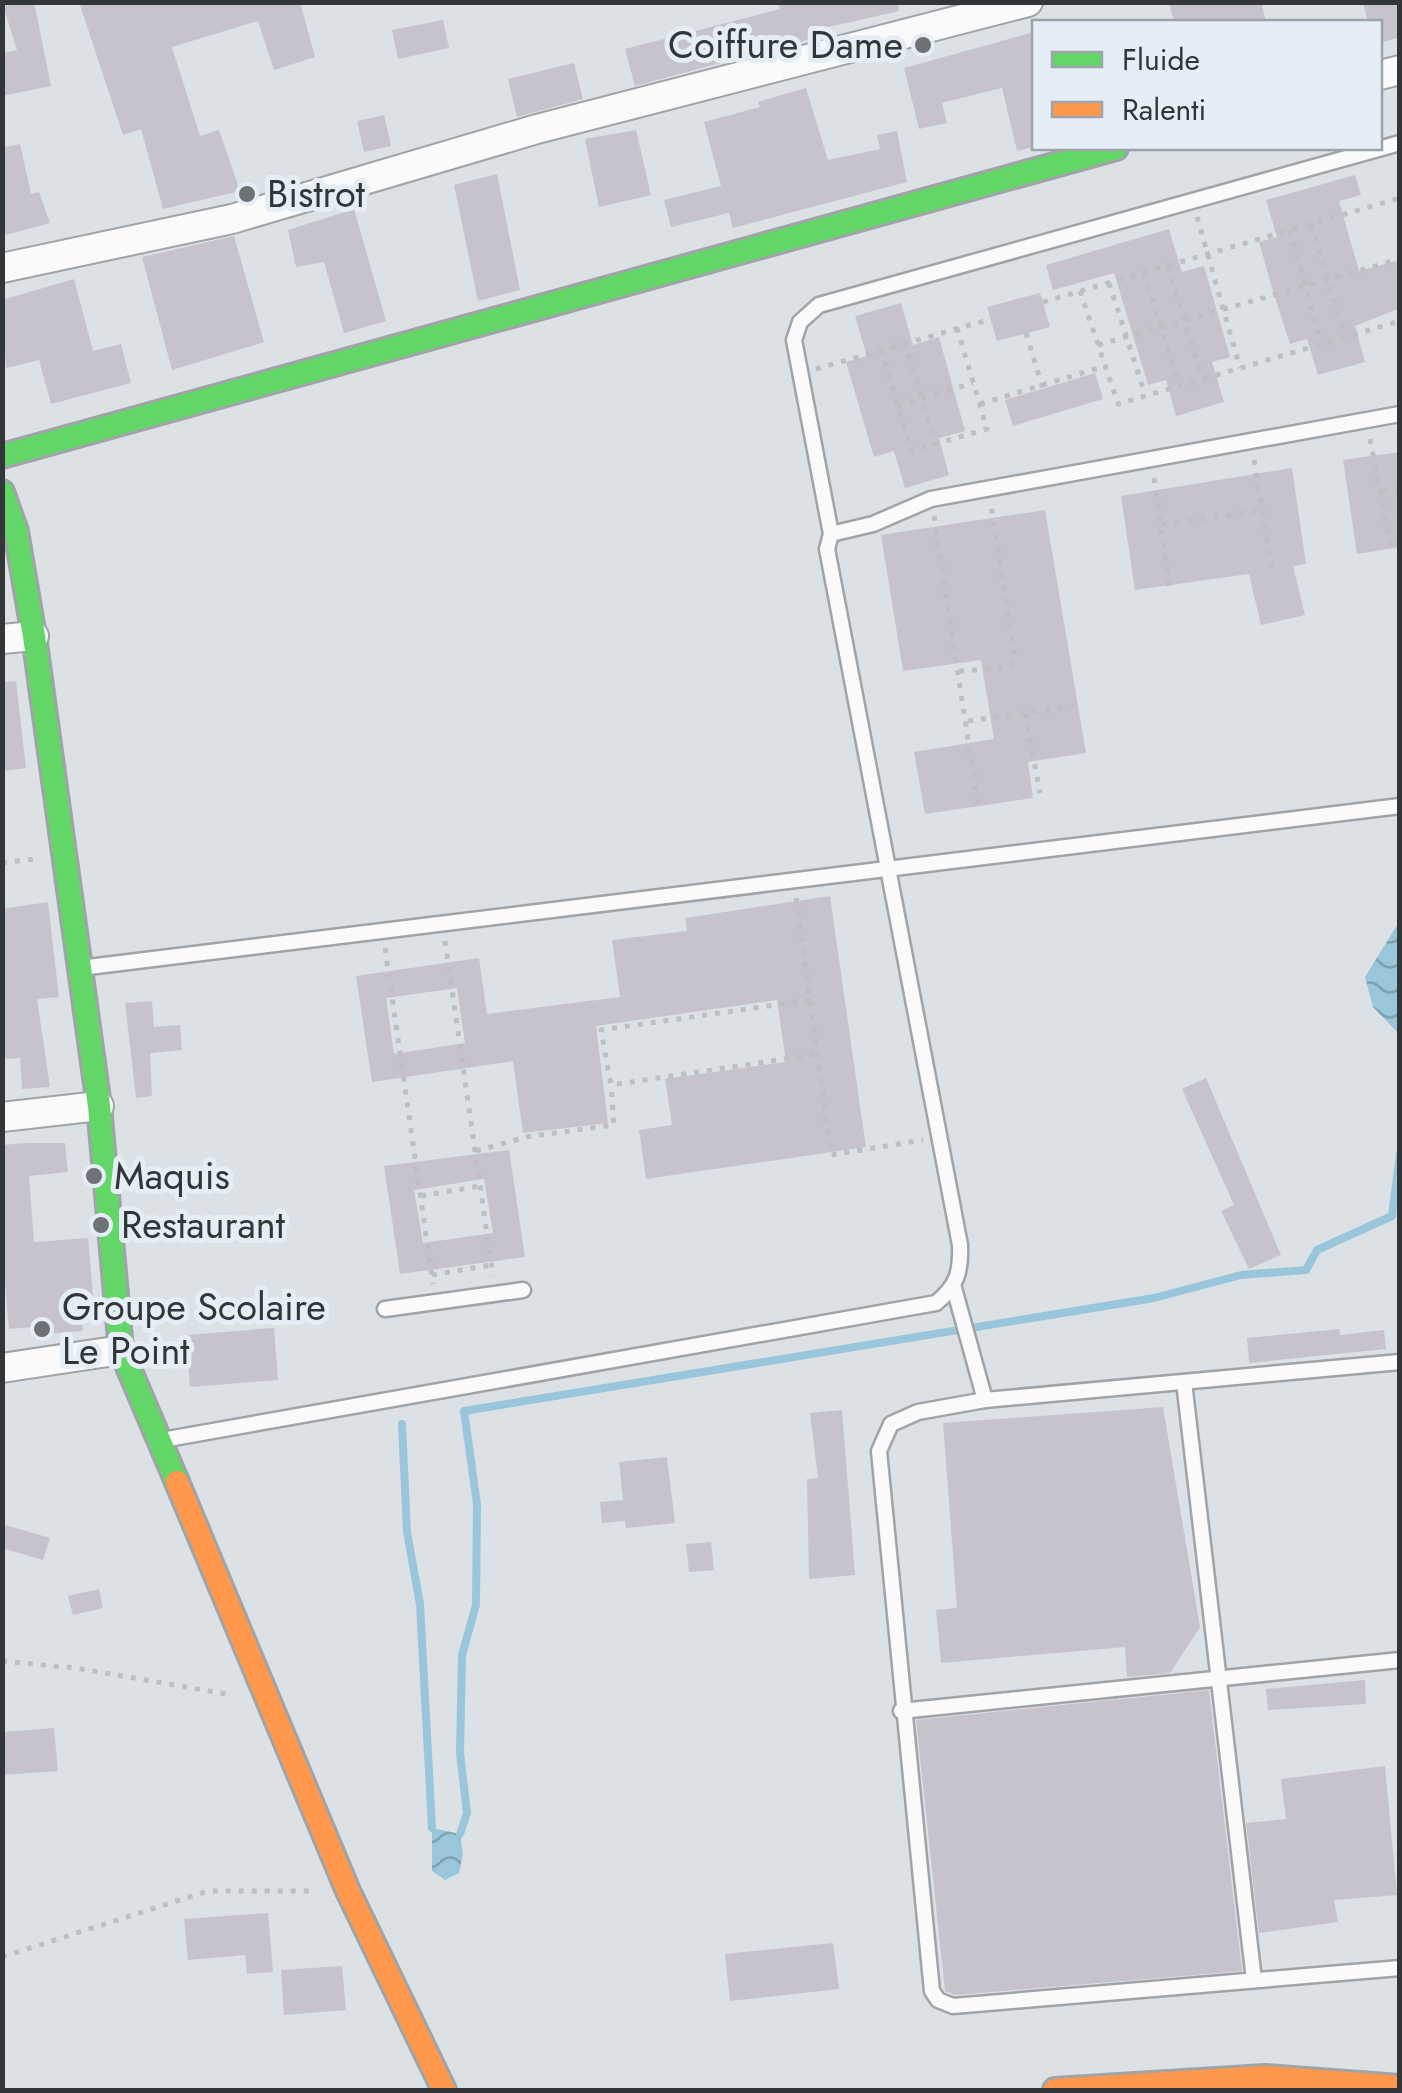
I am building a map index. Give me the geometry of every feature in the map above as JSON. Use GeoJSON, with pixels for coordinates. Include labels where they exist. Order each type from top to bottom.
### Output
{"type":"FeatureCollection","features":[{"type":"Feature","properties":{"kind":"street"},"geometry":{"type":"LineString","coordinates":[[2,268],[232,219],[537,129],[1028,2]]}},
{"type":"Feature","properties":{"kind":"street"},"geometry":{"type":"LineString","coordinates":[[2,456],[1109,150]]}},
{"type":"Feature","properties":{"kind":"street"},"geometry":{"type":"LineString","coordinates":[[2,492],[16,530],[34,636],[99,1106],[121,1350],[348,1891],[444,2090]]}},
{"type":"Feature","properties":{"kind":"street"},"geometry":{"type":"LineString","coordinates":[[2,640],[34,636]]}},
{"type":"Feature","properties":{"kind":"street"},"geometry":{"type":"LineString","coordinates":[[2,1117],[99,1106]]}},
{"type":"Feature","properties":{"kind":"street"},"geometry":{"type":"LineString","coordinates":[[2,1368],[121,1350]]}},
{"type":"Feature","properties":{"kind":"street"},"geometry":{"type":"LineString","coordinates":[[1055,2090],[1266,2084],[1400,2087]]}},
{"type":"Feature","properties":{"kind":"lane"},"geometry":{"type":"LineString","coordinates":[[156,1440],[936,1303],[954,1288],[961,1266],[960,1244],[828,548],[831,534],[794,340],[800,322],[818,305],[1374,150]]}},
{"type":"Feature","properties":{"kind":"lane"},"geometry":{"type":"LineString","coordinates":[[831,534],[872,524],[931,499],[1400,414]]}},
{"type":"Feature","properties":{"kind":"lane"},"geometry":{"type":"LineString","coordinates":[[80,968],[1400,806]]}},
{"type":"Feature","properties":{"kind":"lane"},"geometry":{"type":"LineString","coordinates":[[954,1288],[984,1400]]}},
{"type":"Feature","properties":{"kind":"lane"},"geometry":{"type":"LineString","coordinates":[[384,1309],[523,1290]]}},
{"type":"Feature","properties":{"kind":"lane"},"geometry":{"type":"LineString","coordinates":[[1400,1362],[984,1400],[918,1412],[891,1424],[879,1450],[932,1992],[938,2000],[953,2006],[1400,1968]]}},
{"type":"Feature","properties":{"kind":"lane"},"geometry":{"type":"LineString","coordinates":[[1184,1382],[1254,1980]]}},
{"type":"Feature","properties":{"kind":"lane"},"geometry":{"type":"LineString","coordinates":[[902,1711],[1400,1660]]}},
{"type":"Feature","properties":{"kind":"path"},"geometry":{"type":"LineString","coordinates":[[1043,302],[1400,198]]}},
{"type":"Feature","properties":{"kind":"path"},"geometry":{"type":"LineString","coordinates":[[1192,200],[1240,368]]}},
{"type":"Feature","properties":{"kind":"path"},"geometry":{"type":"LineString","coordinates":[[1311,224],[1345,337]]}},
{"type":"Feature","properties":{"kind":"path"},"geometry":{"type":"LineString","coordinates":[[1290,230],[1321,344]]}},
{"type":"Feature","properties":{"kind":"path"},"geometry":{"type":"LineString","coordinates":[[1098,345],[1400,259]]}},
{"type":"Feature","properties":{"kind":"path"},"geometry":{"type":"LineString","coordinates":[[1167,266],[1203,378]]}},
{"type":"Feature","properties":{"kind":"path"},"geometry":{"type":"LineString","coordinates":[[1144,273],[1179,386]]}},
{"type":"Feature","properties":{"kind":"path"},"geometry":{"type":"LineString","coordinates":[[1109,283],[1145,396]]}},
{"type":"Feature","properties":{"kind":"path"},"geometry":{"type":"LineString","coordinates":[[1080,292],[1118,404],[1400,320]]}},
{"type":"Feature","properties":{"kind":"path"},"geometry":{"type":"LineString","coordinates":[[800,374],[990,319]]}},
{"type":"Feature","properties":{"kind":"path"},"geometry":{"type":"LineString","coordinates":[[881,348],[909,451],[987,429],[956,328]]}},
{"type":"Feature","properties":{"kind":"path"},"geometry":{"type":"LineString","coordinates":[[1026,333],[1043,386]]}},
{"type":"Feature","properties":{"kind":"path"},"geometry":{"type":"LineString","coordinates":[[905,342],[935,444]]}},
{"type":"Feature","properties":{"kind":"path"},"geometry":{"type":"LineString","coordinates":[[980,404],[1105,366]]}},
{"type":"Feature","properties":{"kind":"path"},"geometry":{"type":"LineString","coordinates":[[898,406],[973,382]]}},
{"type":"Feature","properties":{"kind":"path"},"geometry":{"type":"LineString","coordinates":[[1365,422],[1392,548]]}},
{"type":"Feature","properties":{"kind":"path"},"geometry":{"type":"LineString","coordinates":[[1251,442],[1272,570]]}},
{"type":"Feature","properties":{"kind":"path"},"geometry":{"type":"LineString","coordinates":[[1152,460],[1170,587]]}},
{"type":"Feature","properties":{"kind":"path"},"geometry":{"type":"LineString","coordinates":[[1382,491],[1400,488]]}},
{"type":"Feature","properties":{"kind":"path"},"geometry":{"type":"LineString","coordinates":[[959,670],[1006,668],[1015,662],[988,489]]}},
{"type":"Feature","properties":{"kind":"path"},"geometry":{"type":"LineString","coordinates":[[931,499],[978,805]]}},
{"type":"Feature","properties":{"kind":"path"},"geometry":{"type":"LineString","coordinates":[[1161,525],[1263,510]]}},
{"type":"Feature","properties":{"kind":"path"},"geometry":{"type":"LineString","coordinates":[[967,721],[1074,706]]}},
{"type":"Feature","properties":{"kind":"path"},"geometry":{"type":"LineString","coordinates":[[1025,713],[1040,793]]}},
{"type":"Feature","properties":{"kind":"path"},"geometry":{"type":"LineString","coordinates":[[794,880],[832,1156],[940,1137]]}},
{"type":"Feature","properties":{"kind":"path"},"geometry":{"type":"LineString","coordinates":[[442,923],[496,1293]]}},
{"type":"Feature","properties":{"kind":"path"},"geometry":{"type":"LineString","coordinates":[[383,930],[436,1302]]}},
{"type":"Feature","properties":{"kind":"path"},"geometry":{"type":"LineString","coordinates":[[475,1151],[526,1137],[614,1126],[602,1028],[810,1000]]}},
{"type":"Feature","properties":{"kind":"path"},"geometry":{"type":"LineString","coordinates":[[611,1085],[818,1054]]}},
{"type":"Feature","properties":{"kind":"path"},"geometry":{"type":"LineString","coordinates":[[421,1196],[480,1186]]}},
{"type":"Feature","properties":{"kind":"path"},"geometry":{"type":"LineString","coordinates":[[432,1275],[491,1265]]}},
{"type":"Feature","properties":{"kind":"path"},"geometry":{"type":"LineString","coordinates":[[2,1661],[76,1668],[271,1701]]}},
{"type":"Feature","properties":{"kind":"path"},"geometry":{"type":"LineString","coordinates":[[2,1956],[208,1891],[348,1891]]}},
{"type":"Feature","properties":{"kind":"water"},"geometry":{"type":"Polygon","coordinates":[[[1399,922],[1399,1034],[1373,1007],[1365,977],[1399,922]]]}},
{"type":"Feature","properties":{"kind":"water"},"geometry":{"type":"Polygon","coordinates":[[[432,1828],[460,1834],[463,1854],[459,1873],[445,1880],[432,1871],[432,1828]]]}},
{"type":"Feature","properties":{"kind":"building"},"geometry":{"type":"Polygon","coordinates":[[[2,2],[34,2],[51,86],[2,96],[2,53],[17,50],[2,2]]]}},
{"type":"Feature","properties":{"kind":"building"},"geometry":{"type":"Polygon","coordinates":[[[79,2],[300,2],[315,57],[274,70],[258,21],[172,47],[200,136],[219,130],[240,191],[163,209],[141,129],[123,135],[79,2]]]}},
{"type":"Feature","properties":{"kind":"building"},"geometry":{"type":"Polygon","coordinates":[[[778,2],[898,2],[899,11],[824,28],[825,35],[635,86],[625,49],[780,9],[778,2]]]}},
{"type":"Feature","properties":{"kind":"building"},"geometry":{"type":"Polygon","coordinates":[[[1169,2],[1261,2],[1266,20],[1174,20],[1169,2]]]}},
{"type":"Feature","properties":{"kind":"building"},"geometry":{"type":"Polygon","coordinates":[[[1363,2],[1400,2],[1400,37],[1382,42],[1382,20],[1368,20],[1363,2]]]}},
{"type":"Feature","properties":{"kind":"building"},"geometry":{"type":"Polygon","coordinates":[[[443,20],[449,48],[398,59],[392,30],[443,20]]]}},
{"type":"Feature","properties":{"kind":"building"},"geometry":{"type":"Polygon","coordinates":[[[1032,33],[1032,147],[1017,151],[1002,88],[942,103],[947,123],[919,129],[904,68],[1032,33]]]}},
{"type":"Feature","properties":{"kind":"building"},"geometry":{"type":"Polygon","coordinates":[[[574,63],[583,99],[517,117],[508,79],[574,63]]]}},
{"type":"Feature","properties":{"kind":"building"},"geometry":{"type":"Polygon","coordinates":[[[806,88],[828,160],[880,149],[877,135],[897,131],[907,182],[733,228],[729,213],[671,227],[664,200],[721,186],[704,122],[760,107],[758,102],[806,88]]]}},
{"type":"Feature","properties":{"kind":"building"},"geometry":{"type":"Polygon","coordinates":[[[384,115],[391,146],[364,152],[357,121],[384,115]]]}},
{"type":"Feature","properties":{"kind":"building"},"geometry":{"type":"Polygon","coordinates":[[[636,130],[651,195],[599,207],[585,139],[636,130]]]}},
{"type":"Feature","properties":{"kind":"building"},"geometry":{"type":"Polygon","coordinates":[[[20,144],[31,194],[39,192],[50,223],[2,236],[2,148],[20,144]]]}},
{"type":"Feature","properties":{"kind":"building"},"geometry":{"type":"Polygon","coordinates":[[[497,174],[520,290],[478,301],[454,185],[497,174]]]}},
{"type":"Feature","properties":{"kind":"building"},"geometry":{"type":"Polygon","coordinates":[[[1355,175],[1361,195],[1339,201],[1359,271],[1400,260],[1400,308],[1355,326],[1365,362],[1318,375],[1307,339],[1290,344],[1272,288],[1259,242],[1277,237],[1266,200],[1355,175]]]}},
{"type":"Feature","properties":{"kind":"building"},"geometry":{"type":"Polygon","coordinates":[[[354,209],[386,321],[344,333],[324,262],[296,267],[288,230],[354,209]]]}},
{"type":"Feature","properties":{"kind":"building"},"geometry":{"type":"Polygon","coordinates":[[[1169,229],[1182,272],[1204,266],[1230,357],[1212,362],[1224,402],[1176,416],[1166,380],[1148,385],[1114,273],[1053,290],[1046,265],[1169,229]]]}},
{"type":"Feature","properties":{"kind":"building"},"geometry":{"type":"Polygon","coordinates":[[[234,236],[264,342],[172,370],[142,257],[234,236]]]}},
{"type":"Feature","properties":{"kind":"building"},"geometry":{"type":"Polygon","coordinates":[[[74,279],[93,351],[121,344],[131,383],[51,404],[39,360],[6,368],[2,300],[74,279]]]}},
{"type":"Feature","properties":{"kind":"building"},"geometry":{"type":"Polygon","coordinates":[[[1040,293],[1050,327],[997,341],[987,307],[1040,293]]]}},
{"type":"Feature","properties":{"kind":"building"},"geometry":{"type":"Polygon","coordinates":[[[901,303],[913,345],[939,337],[965,431],[939,438],[949,475],[905,488],[894,451],[874,457],[846,362],[867,356],[855,316],[901,303]]]}},
{"type":"Feature","properties":{"kind":"building"},"geometry":{"type":"Polygon","coordinates":[[[1095,373],[1103,399],[1013,426],[1005,400],[1095,373]]]}},
{"type":"Feature","properties":{"kind":"building"},"geometry":{"type":"Polygon","coordinates":[[[1400,452],[1400,547],[1357,554],[1343,460],[1400,452]]]}},
{"type":"Feature","properties":{"kind":"building"},"geometry":{"type":"Polygon","coordinates":[[[1292,468],[1306,564],[1293,566],[1305,615],[1261,625],[1249,574],[1135,590],[1121,496],[1292,468]]]}},
{"type":"Feature","properties":{"kind":"building"},"geometry":{"type":"Polygon","coordinates":[[[1045,510],[1086,753],[1028,762],[1033,798],[925,814],[914,752],[994,739],[981,660],[903,671],[881,535],[1045,510]]]}},
{"type":"Feature","properties":{"kind":"building"},"geometry":{"type":"Polygon","coordinates":[[[16,681],[26,768],[4,771],[2,682],[16,681]]]}},
{"type":"Feature","properties":{"kind":"building"},"geometry":{"type":"Polygon","coordinates":[[[830,896],[866,1147],[646,1179],[639,1130],[672,1125],[665,1079],[786,1062],[777,1000],[596,1026],[608,1123],[523,1133],[513,1061],[372,1082],[356,976],[479,958],[487,1014],[620,997],[612,940],[687,931],[685,918],[830,896]],[[457,988],[386,998],[394,1054],[465,1043],[457,988]]]}},
{"type":"Feature","properties":{"kind":"building"},"geometry":{"type":"Polygon","coordinates":[[[48,902],[59,997],[37,999],[50,1087],[22,1089],[20,1058],[4,1059],[2,909],[48,902]]]}},
{"type":"Feature","properties":{"kind":"building"},"geometry":{"type":"Polygon","coordinates":[[[152,1001],[154,1027],[180,1025],[182,1050],[150,1053],[152,1096],[136,1098],[125,1003],[152,1001]]]}},
{"type":"Feature","properties":{"kind":"building"},"geometry":{"type":"Polygon","coordinates":[[[1206,1078],[1281,1255],[1249,1269],[1221,1211],[1234,1205],[1182,1089],[1206,1078]]]}},
{"type":"Feature","properties":{"kind":"building"},"geometry":{"type":"Polygon","coordinates":[[[65,1143],[68,1172],[29,1176],[34,1242],[88,1238],[93,1295],[80,1297],[83,1331],[48,1334],[47,1326],[9,1329],[2,1251],[2,1145],[65,1143]]]}},
{"type":"Feature","properties":{"kind":"building"},"geometry":{"type":"Polygon","coordinates":[[[509,1150],[525,1257],[400,1274],[384,1166],[509,1150]],[[484,1179],[414,1190],[423,1243],[493,1233],[484,1179]]]}},
{"type":"Feature","properties":{"kind":"building"},"geometry":{"type":"Polygon","coordinates":[[[274,1328],[278,1380],[190,1387],[186,1335],[274,1328]]]}},
{"type":"Feature","properties":{"kind":"building"},"geometry":{"type":"Polygon","coordinates":[[[1339,1329],[1340,1335],[1384,1330],[1386,1349],[1249,1363],[1247,1338],[1339,1329]]]}},
{"type":"Feature","properties":{"kind":"building"},"geometry":{"type":"Polygon","coordinates":[[[1163,1407],[1200,1627],[1170,1673],[1127,1677],[1125,1647],[941,1663],[936,1610],[957,1608],[943,1423],[1163,1407]]]}},
{"type":"Feature","properties":{"kind":"building"},"geometry":{"type":"Polygon","coordinates":[[[842,1410],[855,1575],[809,1579],[807,1479],[818,1478],[810,1413],[842,1410]]]}},
{"type":"Feature","properties":{"kind":"building"},"geometry":{"type":"Polygon","coordinates":[[[667,1457],[675,1523],[626,1528],[625,1521],[602,1523],[600,1502],[623,1500],[619,1462],[667,1457]]]}},
{"type":"Feature","properties":{"kind":"building"},"geometry":{"type":"Polygon","coordinates":[[[2,1524],[50,1538],[43,1560],[2,1548],[2,1524]]]}},
{"type":"Feature","properties":{"kind":"building"},"geometry":{"type":"Polygon","coordinates":[[[711,1542],[714,1570],[689,1572],[686,1544],[711,1542]]]}},
{"type":"Feature","properties":{"kind":"building"},"geometry":{"type":"Polygon","coordinates":[[[99,1589],[103,1608],[73,1615],[68,1596],[99,1589]]]}},
{"type":"Feature","properties":{"kind":"building"},"geometry":{"type":"Polygon","coordinates":[[[1365,1680],[1366,1704],[1268,1710],[1266,1689],[1365,1680]]]}},
{"type":"Feature","properties":{"kind":"building"},"geometry":{"type":"Polygon","coordinates":[[[1209,1690],[1242,1971],[955,1995],[945,1991],[916,1720],[1209,1690]]]}},
{"type":"Feature","properties":{"kind":"building"},"geometry":{"type":"Polygon","coordinates":[[[54,1728],[58,1771],[2,1775],[2,1732],[54,1728]]]}},
{"type":"Feature","properties":{"kind":"building"},"geometry":{"type":"Polygon","coordinates":[[[1385,1766],[1397,1895],[1334,1900],[1338,1922],[1259,1933],[1246,1823],[1286,1819],[1281,1779],[1385,1766]]]}},
{"type":"Feature","properties":{"kind":"building"},"geometry":{"type":"Polygon","coordinates":[[[268,1913],[273,1972],[247,1974],[245,1955],[188,1960],[184,1919],[268,1913]]]}},
{"type":"Feature","properties":{"kind":"building"},"geometry":{"type":"Polygon","coordinates":[[[833,1943],[839,1989],[730,2001],[725,1954],[833,1943]]]}},
{"type":"Feature","properties":{"kind":"building"},"geometry":{"type":"Polygon","coordinates":[[[342,1966],[346,2010],[284,2015],[281,1970],[342,1966]]]}},
{"type":"Feature","properties":{"kind":"waterway"},"geometry":{"type":"LineString","coordinates":[[460,1834],[467,1813],[460,1753],[462,1655],[476,1605],[477,1504],[464,1411],[1154,1298],[1241,1275],[1306,1270],[1317,1250],[1392,1216],[1400,1154]]}},
{"type":"Feature","properties":{"kind":"waterway"},"geometry":{"type":"LineString","coordinates":[[402,1424],[407,1532],[420,1604],[432,1828]]}},
{"type":"Feature","properties":{"kind":"traffic: fast"},"geometry":{"type":"LineString","coordinates":[[2,456],[1109,150]]}},
{"type":"Feature","properties":{"kind":"traffic: fast"},"geometry":{"type":"LineString","coordinates":[[2,492],[16,531],[34,636],[99,1106],[121,1350],[177,1482]]}},
{"type":"Feature","properties":{"kind":"traffic: slow"},"geometry":{"type":"LineString","coordinates":[[177,1482],[348,1891],[444,2090]]}},
{"type":"Feature","properties":{"kind":"traffic: slow"},"geometry":{"type":"LineString","coordinates":[[1055,2090],[1265,2077],[1400,2087]]}},
{"type":"Feature","properties":{"kind":"place","name":"Coiffure Dame"},"geometry":{"type":"Point","coordinates":[923,45]}},
{"type":"Feature","properties":{"kind":"place","name":"Bistrot"},"geometry":{"type":"Point","coordinates":[247,194]}},
{"type":"Feature","properties":{"kind":"place","name":"Maquis"},"geometry":{"type":"Point","coordinates":[94,1176]}},
{"type":"Feature","properties":{"kind":"place","name":"Restaurant"},"geometry":{"type":"Point","coordinates":[101,1225]}},
{"type":"Feature","properties":{"kind":"place","name":"Groupe Scolaire Le Point"},"geometry":{"type":"Point","coordinates":[42,1329]}}]}
